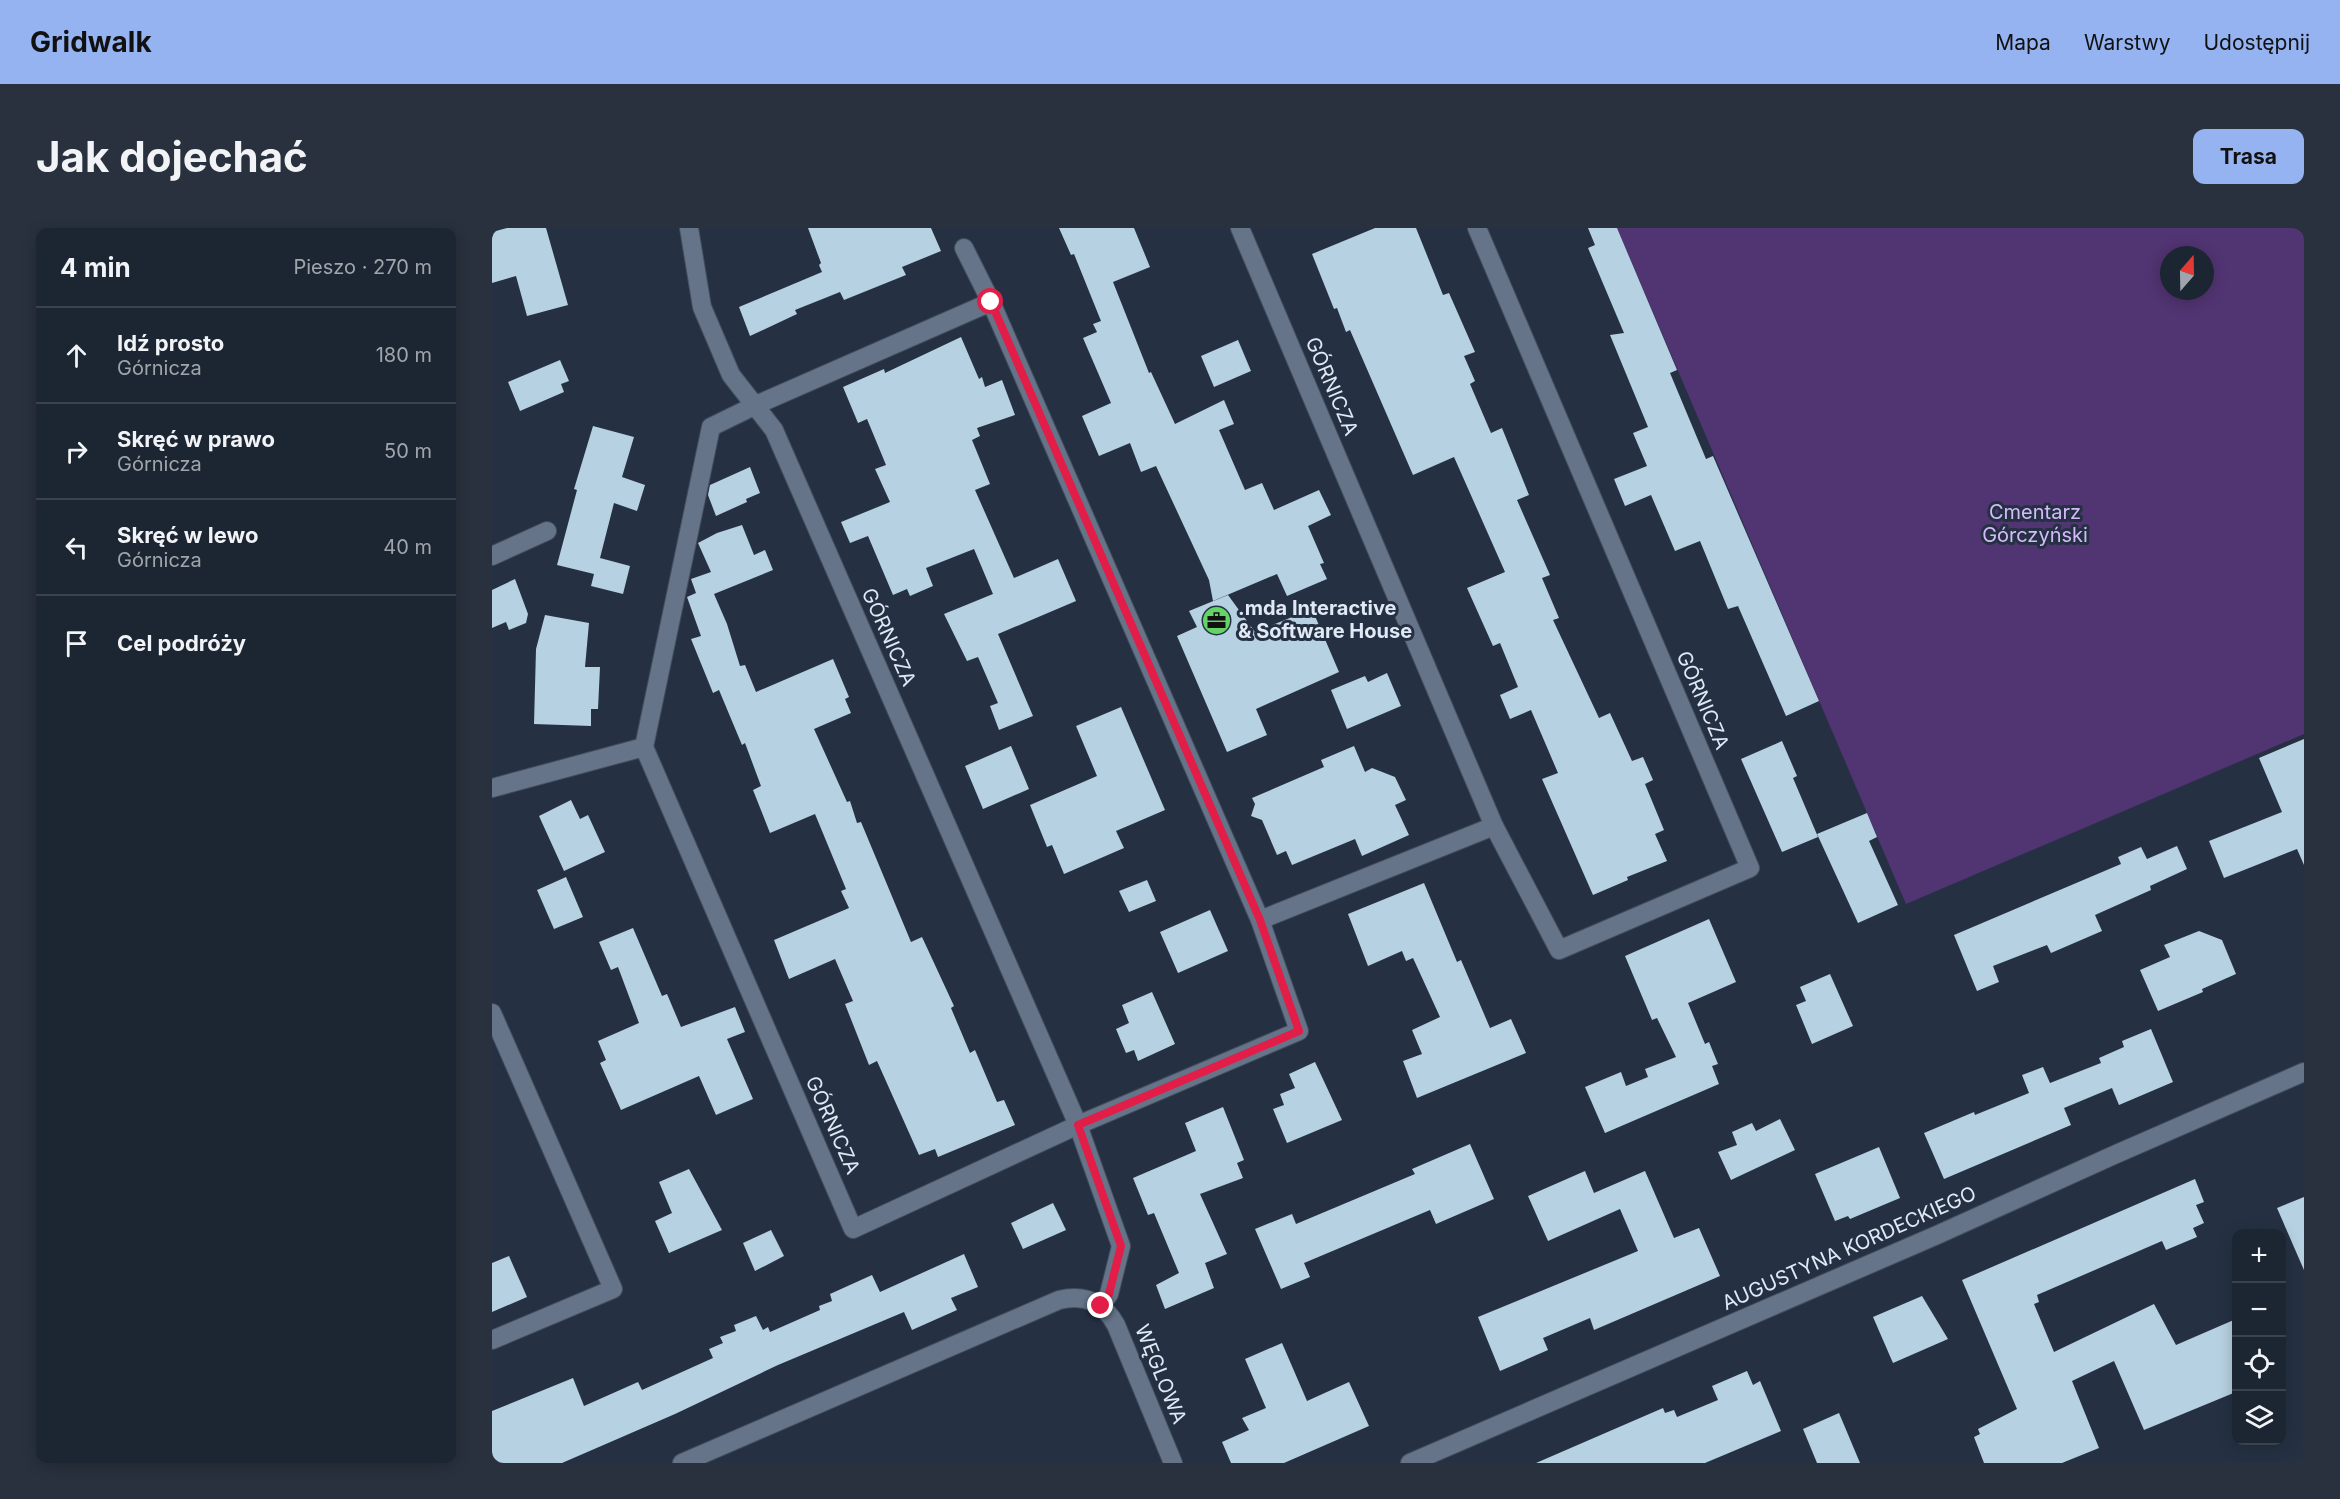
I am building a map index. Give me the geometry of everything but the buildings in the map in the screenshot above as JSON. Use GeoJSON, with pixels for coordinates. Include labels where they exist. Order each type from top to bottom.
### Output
{"type":"FeatureCollection","features":[{"type":"Feature","properties":{"kind":"street","name":"GÓRNICZA"},"geometry":{"type":"LineString","coordinates":[[689,228],[702,307],[731,375],[774,430],[1078,1125],[1121,1246],[1109,1294],[1101,1306]]}},
{"type":"Feature","properties":{"kind":"street","name":"GÓRNICZA"},"geometry":{"type":"LineString","coordinates":[[1240,228],[1494,826],[1559,950],[1750,868],[1477,228]]}},
{"type":"Feature","properties":{"kind":"street","name":"GÓRNICZA"},"geometry":{"type":"LineString","coordinates":[[644,747],[853,1229],[1078,1125],[1299,1031],[1260,920],[991,302],[964,248]]}},
{"type":"Feature","properties":{"kind":"street"},"geometry":{"type":"LineString","coordinates":[[492,788],[644,747],[711,428],[756,405],[991,302]]}},
{"type":"Feature","properties":{"kind":"street"},"geometry":{"type":"LineString","coordinates":[[492,556],[548,531]]}},
{"type":"Feature","properties":{"kind":"street"},"geometry":{"type":"LineString","coordinates":[[1260,920],[1494,826]]}},
{"type":"Feature","properties":{"kind":"street"},"geometry":{"type":"LineString","coordinates":[[492,1013],[613,1289],[492,1340]]}},
{"type":"Feature","properties":{"kind":"street","name":"AUGUSTYNA KORDECKIEGO"},"geometry":{"type":"LineString","coordinates":[[1410,1463],[1937,1235],[2103,1159],[2304,1072]]}},
{"type":"Feature","properties":{"kind":"street"},"geometry":{"type":"LineString","coordinates":[[682,1463],[1059,1300],[1080,1297],[1101,1306]]}},
{"type":"Feature","properties":{"kind":"street","name":"WĘGLOWA"},"geometry":{"type":"LineString","coordinates":[[1101,1306],[1110,1314],[1116,1325],[1173,1463]]}},
{"type":"Feature","properties":{"kind":"green space","name":"Cmentarz Górczyński"},"geometry":{"type":"Polygon","coordinates":[[[1617,228],[2304,228],[2304,734],[1906,904],[1617,228]]]}},
{"type":"Feature","properties":{"kind":"place","name":".mda Interactive & Software House"},"geometry":{"type":"Point","coordinates":[1217,620]}},
{"type":"Feature","properties":{"kind":"route"},"geometry":{"type":"LineString","coordinates":[[991,302],[1260,920],[1299,1031],[1078,1125],[1121,1246],[1109,1294],[1101,1306]]}}]}
